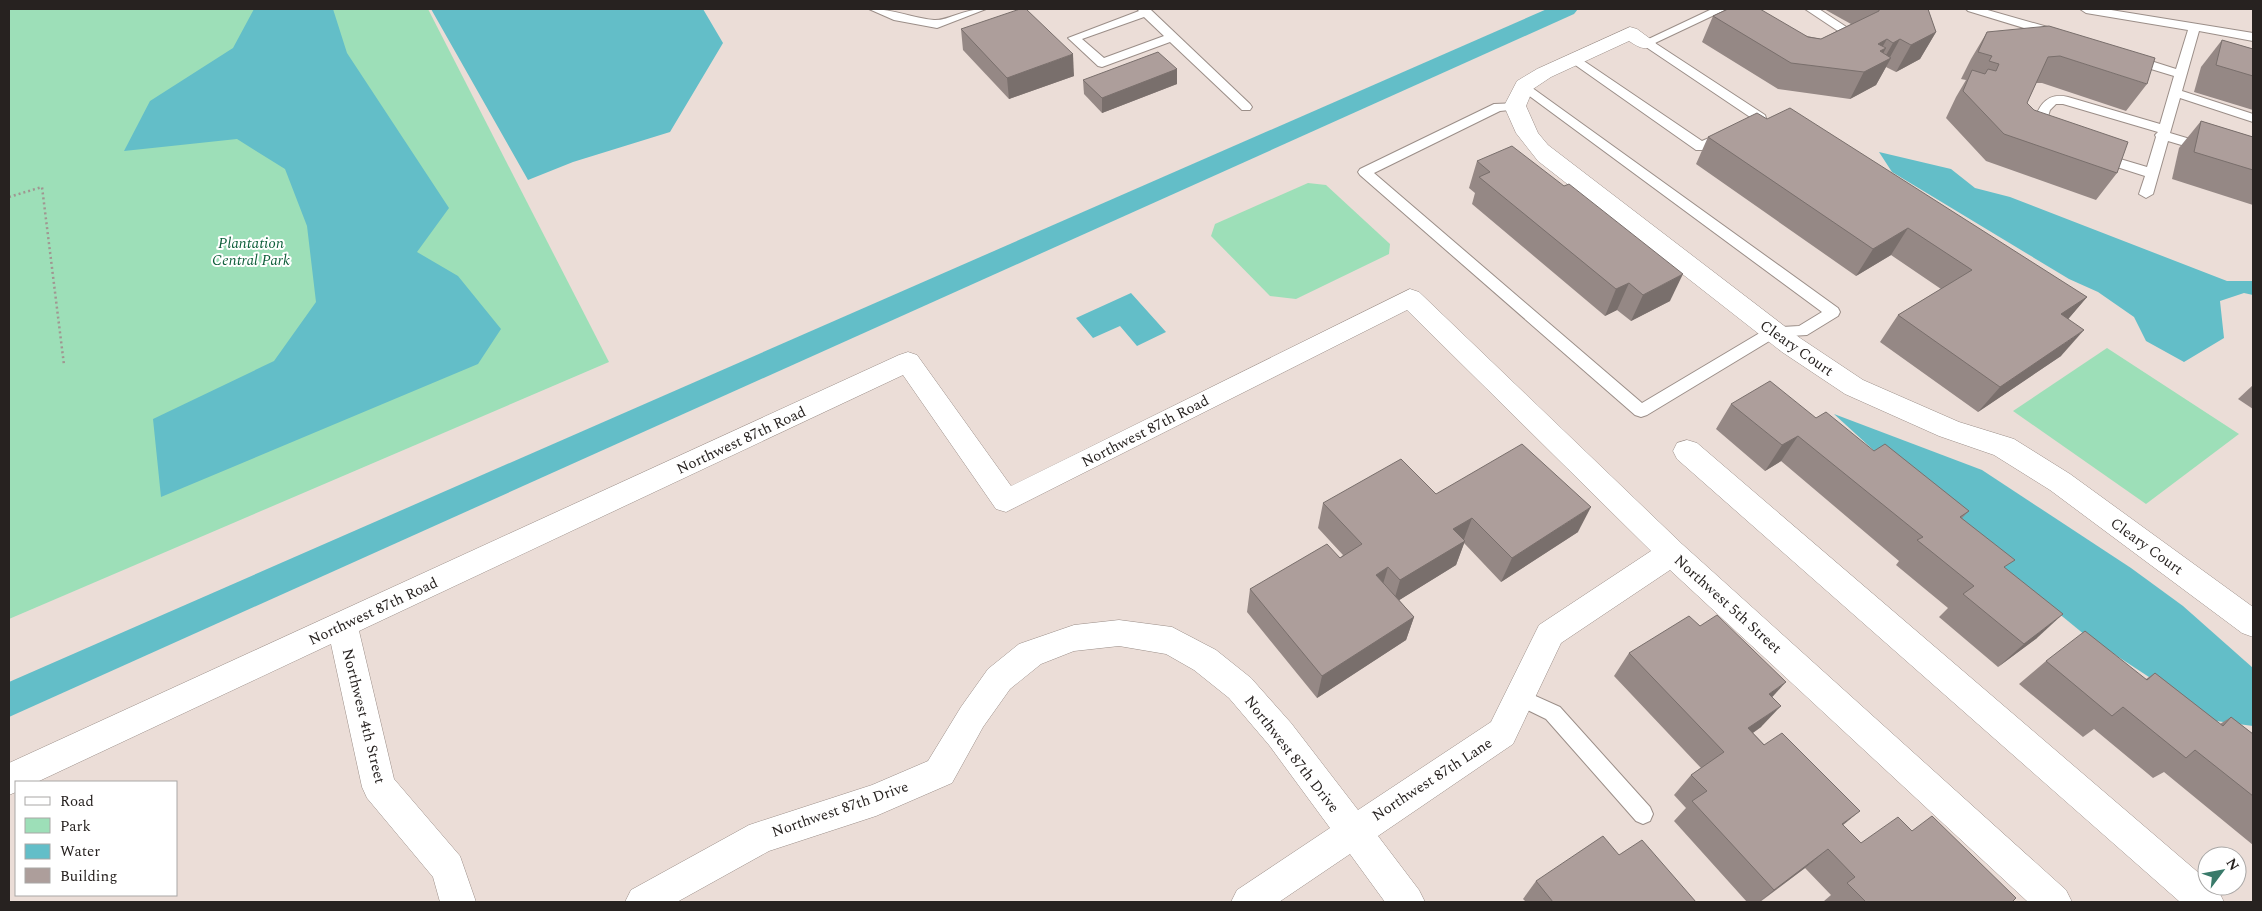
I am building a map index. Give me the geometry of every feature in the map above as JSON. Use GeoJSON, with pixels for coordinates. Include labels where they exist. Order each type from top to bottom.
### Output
{"type":"FeatureCollection","features":[{"type":"Feature","properties":{"kind":"street"},"geometry":{"type":"LineString","coordinates":[[1519,96],[1544,73],[1630,33],[1646,44]]}},
{"type":"Feature","properties":{"kind":"street","name":"Cleary Court"},"geometry":{"type":"LineString","coordinates":[[1519,96],[1522,128],[1531,142],[1546,156],[1774,332],[1854,387],[1949,428],[2004,447],[2060,482],[2253,624]]}},
{"type":"Feature","properties":{"kind":"street","name":"Northwest 5th Street"},"geometry":{"type":"LineString","coordinates":[[1410,298],[1672,553],[2054,902]]}},
{"type":"Feature","properties":{"kind":"street","name":"Northwest 87th Road"},"geometry":{"type":"LineString","coordinates":[[9,779],[908,362],[1006,501],[1410,298]]}},
{"type":"Feature","properties":{"kind":"street"},"geometry":{"type":"LineString","coordinates":[[1687,451],[2206,902]]}},
{"type":"Feature","properties":{"kind":"street","name":"Northwest 87th Lane"},"geometry":{"type":"LineString","coordinates":[[1249,902],[1502,733],[1550,634],[1672,553]]}},
{"type":"Feature","properties":{"kind":"street","name":"Northwest 4th Street"},"geometry":{"type":"LineString","coordinates":[[342,625],[379,787],[448,868],[458,902]]}},
{"type":"Feature","properties":{"kind":"street","name":"Northwest 87th Drive"},"geometry":{"type":"LineString","coordinates":[[643,902],[760,837],[876,800],[940,772],[972,717],[999,678],[1030,654],[1074,638],[1119,633],[1172,641],[1204,660],[1240,688],[1280,734],[1407,902]]}},
{"type":"Feature","properties":{"kind":"lane"},"geometry":{"type":"LineString","coordinates":[[875,9],[898,18],[936,24],[980,9]]}},
{"type":"Feature","properties":{"kind":"lane"},"geometry":{"type":"LineString","coordinates":[[1646,44],[1721,9]]}},
{"type":"Feature","properties":{"kind":"lane"},"geometry":{"type":"LineString","coordinates":[[1810,9],[1845,30],[1838,40],[1816,49]]}},
{"type":"Feature","properties":{"kind":"lane"},"geometry":{"type":"LineString","coordinates":[[1972,9],[2070,38]]}},
{"type":"Feature","properties":{"kind":"lane"},"geometry":{"type":"LineString","coordinates":[[2086,9],[2253,37]]}},
{"type":"Feature","properties":{"kind":"lane"},"geometry":{"type":"LineString","coordinates":[[1174,36],[1102,63],[1074,38],[1145,10],[1174,36],[1246,107]]}},
{"type":"Feature","properties":{"kind":"lane"},"geometry":{"type":"LineString","coordinates":[[2146,194],[2162,132],[2194,28]]}},
{"type":"Feature","properties":{"kind":"lane"},"geometry":{"type":"LineString","coordinates":[[1575,59],[1701,147],[1760,118],[1646,44]]}},
{"type":"Feature","properties":{"kind":"lane"},"geometry":{"type":"LineString","coordinates":[[2125,56],[2179,74]]}},
{"type":"Feature","properties":{"kind":"lane"},"geometry":{"type":"LineString","coordinates":[[2174,92],[2253,118]]}},
{"type":"Feature","properties":{"kind":"lane"},"geometry":{"type":"LineString","coordinates":[[1519,96],[1833,312],[1802,331],[1774,332],[1641,411],[1365,172],[1519,96]]}},
{"type":"Feature","properties":{"kind":"lane"},"geometry":{"type":"LineString","coordinates":[[2054,142],[2037,130],[2044,109],[2053,100],[2064,100],[2216,152]]}},
{"type":"Feature","properties":{"kind":"lane"},"geometry":{"type":"LineString","coordinates":[[2089,153],[2151,173]]}},
{"type":"Feature","properties":{"kind":"lane"},"geometry":{"type":"LineString","coordinates":[[1520,697],[1553,713],[1643,814]]}},
{"type":"Feature","properties":{"kind":"path"},"geometry":{"type":"LineString","coordinates":[[9,197],[42,187],[64,364]]}},
{"type":"Feature","properties":{"kind":"green space","name":"Plantation Central Park"},"geometry":{"type":"Polygon","coordinates":[[[9,9],[428,9],[609,362],[9,619],[9,9]]]}},
{"type":"Feature","properties":{"kind":"green space"},"geometry":{"type":"Polygon","coordinates":[[[1308,183],[1326,185],[1390,244],[1389,254],[1296,299],[1270,296],[1211,236],[1215,224],[1308,183]]]}},
{"type":"Feature","properties":{"kind":"green space"},"geometry":{"type":"Polygon","coordinates":[[[2107,348],[2239,434],[2146,504],[2013,411],[2107,348]]]}},
{"type":"Feature","properties":{"kind":"water"},"geometry":{"type":"Polygon","coordinates":[[[254,9],[333,9],[347,53],[449,208],[417,252],[458,276],[501,329],[478,364],[161,497],[153,419],[274,361],[316,302],[307,226],[285,169],[237,139],[124,151],[150,101],[233,48],[254,9]]]}},
{"type":"Feature","properties":{"kind":"water"},"geometry":{"type":"Polygon","coordinates":[[[431,9],[703,9],[723,43],[670,132],[573,162],[528,180],[431,9]]]}},
{"type":"Feature","properties":{"kind":"water"},"geometry":{"type":"Polygon","coordinates":[[[1879,152],[1951,169],[1975,188],[2010,197],[2227,281],[2253,281],[2253,295],[2244,293],[2220,301],[2224,338],[2184,362],[2146,341],[2134,317],[2098,292],[2069,279],[1892,172],[1879,152]]]}},
{"type":"Feature","properties":{"kind":"water"},"geometry":{"type":"Polygon","coordinates":[[[1131,293],[1166,332],[1137,346],[1120,326],[1093,338],[1076,318],[1131,293]]]}},
{"type":"Feature","properties":{"kind":"water"},"geometry":{"type":"Polygon","coordinates":[[[1834,414],[1982,470],[2131,568],[2183,606],[2253,668],[2253,726],[2216,721],[2085,635],[1989,556],[1834,414]]]}},
{"type":"Feature","properties":{"kind":"building"},"geometry":{"type":"Polygon","coordinates":[[[1020,9],[1026,9],[1073,54],[1007,78],[961,29],[1020,9]]]}},
{"type":"Feature","properties":{"kind":"building"},"geometry":{"type":"Polygon","coordinates":[[[1728,9],[1760,9],[1808,37],[1821,39],[1879,11],[1879,9],[1928,9],[1936,32],[1911,45],[1900,39],[1893,43],[1887,39],[1878,44],[1886,48],[1880,51],[1891,58],[1864,72],[1791,63],[1713,16],[1728,9]]]}},
{"type":"Feature","properties":{"kind":"building"},"geometry":{"type":"Polygon","coordinates":[[[2049,26],[2155,58],[2147,84],[2060,56],[2048,57],[2027,103],[2034,110],[2128,142],[2117,173],[2004,134],[1963,91],[1972,70],[1985,74],[1988,69],[1996,71],[1999,64],[1989,61],[1992,56],[1978,52],[1987,32],[2049,26]]]}},
{"type":"Feature","properties":{"kind":"building"},"geometry":{"type":"Polygon","coordinates":[[[2222,40],[2253,49],[2253,76],[2216,65],[2222,40]]]}},
{"type":"Feature","properties":{"kind":"building"},"geometry":{"type":"Polygon","coordinates":[[[1158,52],[1177,69],[1102,98],[1083,80],[1158,52]]]}},
{"type":"Feature","properties":{"kind":"building"},"geometry":{"type":"Polygon","coordinates":[[[1790,108],[2087,297],[2061,314],[2084,330],[2000,387],[1898,315],[1972,270],[1908,228],[1873,249],[1708,137],[1757,113],[1767,119],[1790,108]]]}},
{"type":"Feature","properties":{"kind":"building"},"geometry":{"type":"Polygon","coordinates":[[[2201,121],[2253,137],[2253,170],[2194,152],[2201,121]]]}},
{"type":"Feature","properties":{"kind":"building"},"geometry":{"type":"Polygon","coordinates":[[[1512,146],[1564,186],[1569,184],[1683,274],[1643,295],[1629,283],[1616,289],[1479,177],[1490,172],[1477,161],[1512,146]]]}},
{"type":"Feature","properties":{"kind":"building"},"geometry":{"type":"Polygon","coordinates":[[[1770,381],[1816,418],[1826,412],[1874,451],[1885,444],[1969,511],[1960,517],[2015,560],[2004,567],[2063,614],[2024,644],[1963,594],[1974,586],[1917,540],[1923,537],[1798,436],[1782,445],[1731,404],[1770,381]]]}},
{"type":"Feature","properties":{"kind":"building"},"geometry":{"type":"Polygon","coordinates":[[[1522,444],[1591,507],[1512,558],[1472,518],[1453,529],[1465,541],[1400,580],[1388,567],[1376,575],[1414,617],[1322,676],[1250,589],[1327,544],[1340,558],[1362,544],[1323,503],[1401,459],[1436,494],[1522,444]]]}},
{"type":"Feature","properties":{"kind":"building"},"geometry":{"type":"Polygon","coordinates":[[[1717,615],[1786,682],[1769,694],[1781,706],[1748,728],[1764,745],[1782,733],[1860,811],[1842,824],[1861,843],[1898,817],[1912,831],[1932,816],[2016,898],[2012,902],[1866,902],[1847,883],[1855,877],[1828,849],[1774,890],[1692,801],[1707,791],[1691,775],[1724,752],[1629,653],[1689,616],[1700,626],[1717,615]]]}},
{"type":"Feature","properties":{"kind":"building"},"geometry":{"type":"Polygon","coordinates":[[[2085,631],[2147,680],[2155,673],[2223,726],[2231,717],[2253,734],[2253,796],[2195,750],[2186,758],[2123,707],[2112,716],[2046,661],[2085,631]]]}},
{"type":"Feature","properties":{"kind":"building"},"geometry":{"type":"Polygon","coordinates":[[[1603,836],[1619,855],[1642,840],[1696,902],[1553,902],[1536,881],[1603,836]]]}},
{"type":"Feature","properties":{"kind":"waterway"},"geometry":{"type":"LineString","coordinates":[[9,700],[1566,9]]}}]}
